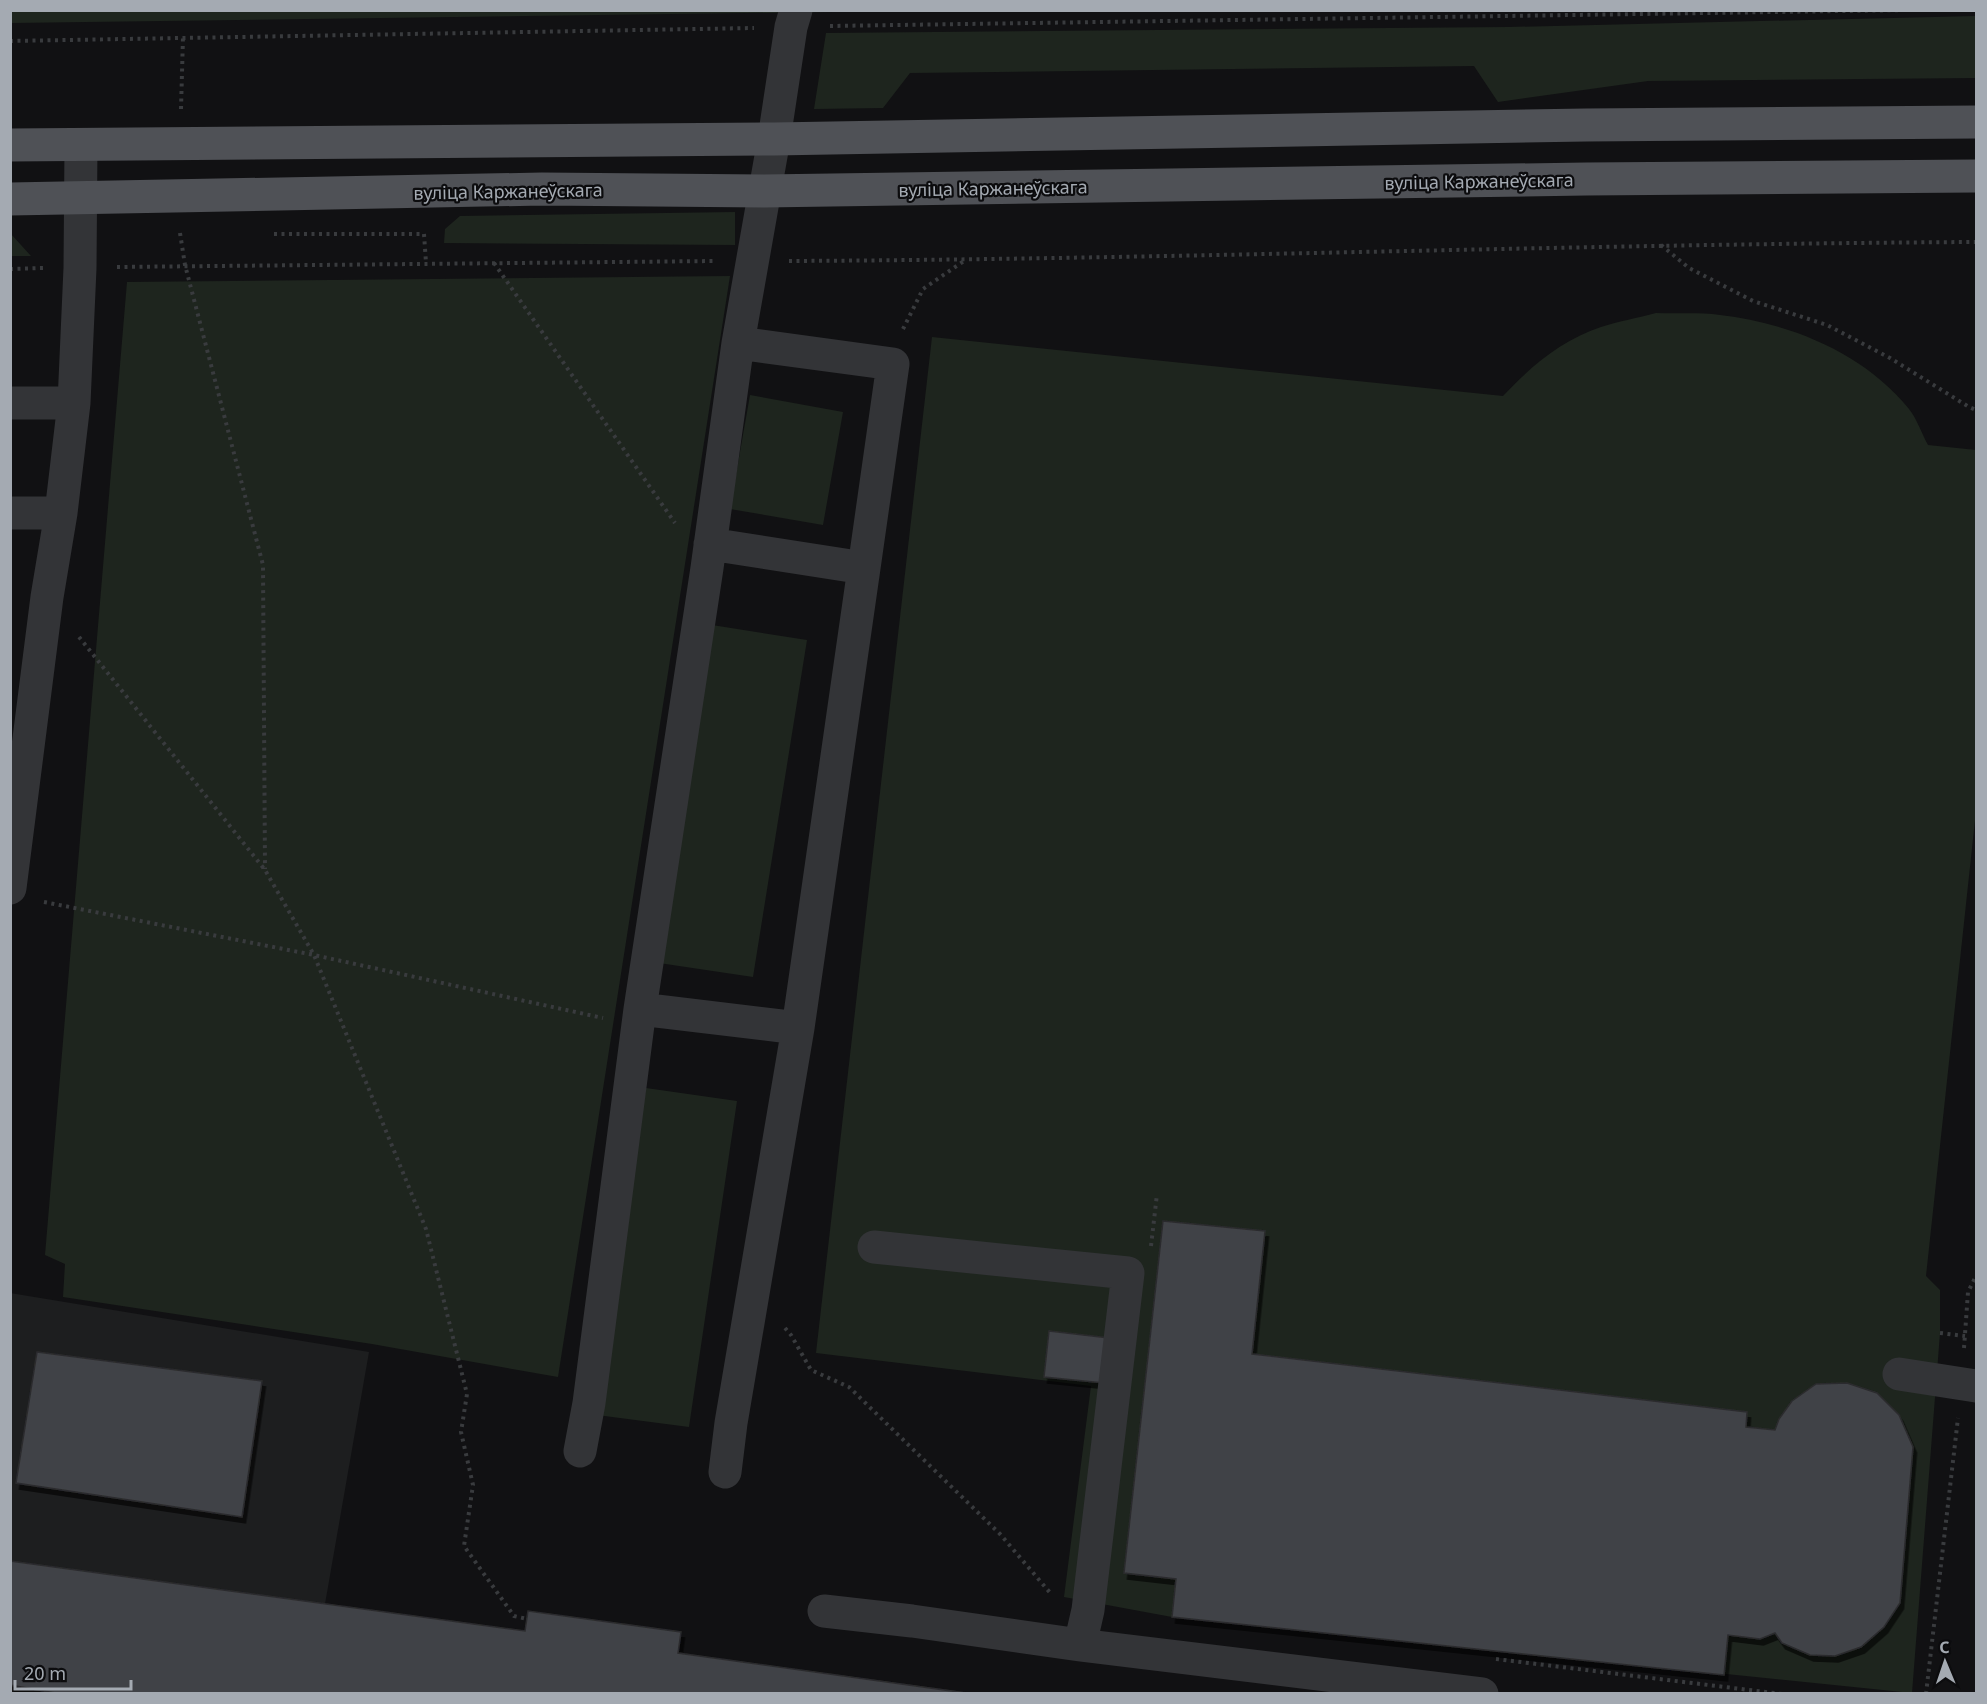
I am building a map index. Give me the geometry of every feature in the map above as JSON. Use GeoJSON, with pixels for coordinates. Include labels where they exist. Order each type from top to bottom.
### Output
{"type":"FeatureCollection","features":[{"type":"Feature","properties":{"kind":"main road"},"geometry":{"type":"LineString","coordinates":[[10,145],[774,139],[1574,125],[1977,122]]}},
{"type":"Feature","properties":{"kind":"main road","name":"вуліца Каржанеўскага"},"geometry":{"type":"LineString","coordinates":[[10,199],[542,189],[764,191],[1977,176]]}},
{"type":"Feature","properties":{"kind":"street"},"geometry":{"type":"LineString","coordinates":[[580,1451],[590,1391],[639,1017],[738,343],[793,19]]}},
{"type":"Feature","properties":{"kind":"street"},"geometry":{"type":"LineString","coordinates":[[22,894],[47,597],[62,513],[74,403],[80,268],[81,145]]}},
{"type":"Feature","properties":{"kind":"street"},"geometry":{"type":"LineString","coordinates":[[725,1472],[731,1423],[798,1028],[893,364],[738,343]]}},
{"type":"Feature","properties":{"kind":"street"},"geometry":{"type":"LineString","coordinates":[[10,404],[74,403]]}},
{"type":"Feature","properties":{"kind":"street"},"geometry":{"type":"LineString","coordinates":[[10,513],[62,513]]}},
{"type":"Feature","properties":{"kind":"street"},"geometry":{"type":"LineString","coordinates":[[708,556],[864,568]]}},
{"type":"Feature","properties":{"kind":"street"},"geometry":{"type":"LineString","coordinates":[[639,1017],[798,1028]]}},
{"type":"Feature","properties":{"kind":"street"},"geometry":{"type":"LineString","coordinates":[[874,1247],[1128,1273],[1088,1610],[1080,1645]]}},
{"type":"Feature","properties":{"kind":"street"},"geometry":{"type":"LineString","coordinates":[[1899,1374],[1969,1385]]}},
{"type":"Feature","properties":{"kind":"street"},"geometry":{"type":"LineString","coordinates":[[824,1611],[1482,1694]]}},
{"type":"Feature","properties":{"kind":"path"},"geometry":{"type":"LineString","coordinates":[[10,41],[793,19],[1909,10]]}},
{"type":"Feature","properties":{"kind":"path"},"geometry":{"type":"LineString","coordinates":[[181,111],[183,37]]}},
{"type":"Feature","properties":{"kind":"path"},"geometry":{"type":"LineString","coordinates":[[192,233],[180,233],[185,265],[263,565],[265,870]]}},
{"type":"Feature","properties":{"kind":"path"},"geometry":{"type":"LineString","coordinates":[[262,234],[424,234],[426,263]]}},
{"type":"Feature","properties":{"kind":"path"},"geometry":{"type":"LineString","coordinates":[[185,265],[965,260],[1661,245],[1977,242]]}},
{"type":"Feature","properties":{"kind":"path"},"geometry":{"type":"LineString","coordinates":[[1661,245],[1689,268],[1753,301],[1827,325],[1890,358],[1977,410]]}},
{"type":"Feature","properties":{"kind":"path"},"geometry":{"type":"LineString","coordinates":[[893,364],[904,326],[923,289],[965,260]]}},
{"type":"Feature","properties":{"kind":"path"},"geometry":{"type":"LineString","coordinates":[[494,262],[708,556]]}},
{"type":"Feature","properties":{"kind":"path"},"geometry":{"type":"LineString","coordinates":[[47,597],[265,870],[314,955],[426,1229],[467,1394],[461,1432],[473,1485],[464,1546],[514,1616],[526,1619]]}},
{"type":"Feature","properties":{"kind":"path"},"geometry":{"type":"LineString","coordinates":[[22,894],[314,955],[639,1017]]}},
{"type":"Feature","properties":{"kind":"path"},"geometry":{"type":"LineString","coordinates":[[1926,1694],[1956,1445],[1969,1385],[1965,1336],[1968,1292],[1977,1276]]}},
{"type":"Feature","properties":{"kind":"path"},"geometry":{"type":"LineString","coordinates":[[753,1290],[791,1335],[811,1370],[849,1387],[1000,1534],[1060,1605],[1088,1610]]}},
{"type":"Feature","properties":{"kind":"path"},"geometry":{"type":"LineString","coordinates":[[1940,1333],[1965,1336]]}},
{"type":"Feature","properties":{"kind":"shaded area"},"geometry":{"type":"Polygon","coordinates":[[[11,10],[903,11],[11,23],[11,10]]]}},
{"type":"Feature","properties":{"kind":"shaded area"},"geometry":{"type":"Polygon","coordinates":[[[1976,16],[1976,78],[1648,81],[1498,102],[1474,66],[910,73],[883,108],[814,109],[826,33],[1509,27],[1976,16]]]}},
{"type":"Feature","properties":{"kind":"shaded area"},"geometry":{"type":"Polygon","coordinates":[[[735,212],[735,245],[444,243],[445,229],[460,216],[735,212]]]}},
{"type":"Feature","properties":{"kind":"shaded area"},"geometry":{"type":"Polygon","coordinates":[[[11,234],[31,256],[11,256],[11,234]]]}},
{"type":"Feature","properties":{"kind":"shaded area"},"geometry":{"type":"Polygon","coordinates":[[[730,276],[558,1377],[372,1344],[63,1297],[65,1264],[45,1255],[127,282],[730,276]]]}},
{"type":"Feature","properties":{"kind":"shaded area"},"geometry":{"type":"Polygon","coordinates":[[[1656,313],[1712,314],[1746,319],[1799,333],[1848,357],[1891,389],[1912,413],[1928,445],[1976,450],[1976,811],[1926,1276],[1940,1290],[1940,1333],[1912,1693],[1172,1617],[1064,1597],[1091,1386],[816,1353],[932,337],[1503,396],[1536,364],[1573,339],[1601,327],[1656,313]]]}},
{"type":"Feature","properties":{"kind":"shaded area"},"geometry":{"type":"Polygon","coordinates":[[[750,395],[843,412],[823,525],[730,509],[750,395]]]}},
{"type":"Feature","properties":{"kind":"shaded area"},"geometry":{"type":"Polygon","coordinates":[[[712,625],[807,640],[753,977],[659,963],[712,625]]]}},
{"type":"Feature","properties":{"kind":"shaded area"},"geometry":{"type":"Polygon","coordinates":[[[646,1088],[737,1101],[689,1427],[597,1415],[646,1088]]]}},
{"type":"Feature","properties":{"kind":"shaded area"},"geometry":{"type":"Polygon","coordinates":[[[10,1293],[369,1352],[325,1604],[525,1631],[528,1611],[681,1632],[678,1653],[973,1693],[11,1693],[10,1293]]]}},
{"type":"Feature","properties":{"kind":"building"},"geometry":{"type":"Polygon","coordinates":[[[1163,1221],[1265,1231],[1252,1354],[1747,1412],[1746,1427],[1775,1430],[1779,1419],[1792,1401],[1816,1384],[1847,1383],[1877,1393],[1899,1415],[1913,1447],[1900,1603],[1884,1627],[1861,1647],[1835,1656],[1810,1655],[1782,1643],[1775,1633],[1760,1639],[1728,1635],[1724,1675],[1172,1617],[1176,1579],[1124,1573],[1163,1221]]]}},
{"type":"Feature","properties":{"kind":"building"},"geometry":{"type":"Polygon","coordinates":[[[1049,1331],[1109,1338],[1104,1383],[1044,1377],[1049,1331]]]}},
{"type":"Feature","properties":{"kind":"building"},"geometry":{"type":"Polygon","coordinates":[[[37,1352],[262,1381],[242,1517],[16,1483],[37,1352]]]}},
{"type":"Feature","properties":{"kind":"building"},"geometry":{"type":"Polygon","coordinates":[[[10,1561],[525,1631],[528,1611],[681,1632],[678,1653],[973,1694],[61,1694],[10,1685],[10,1561]]]}}]}
